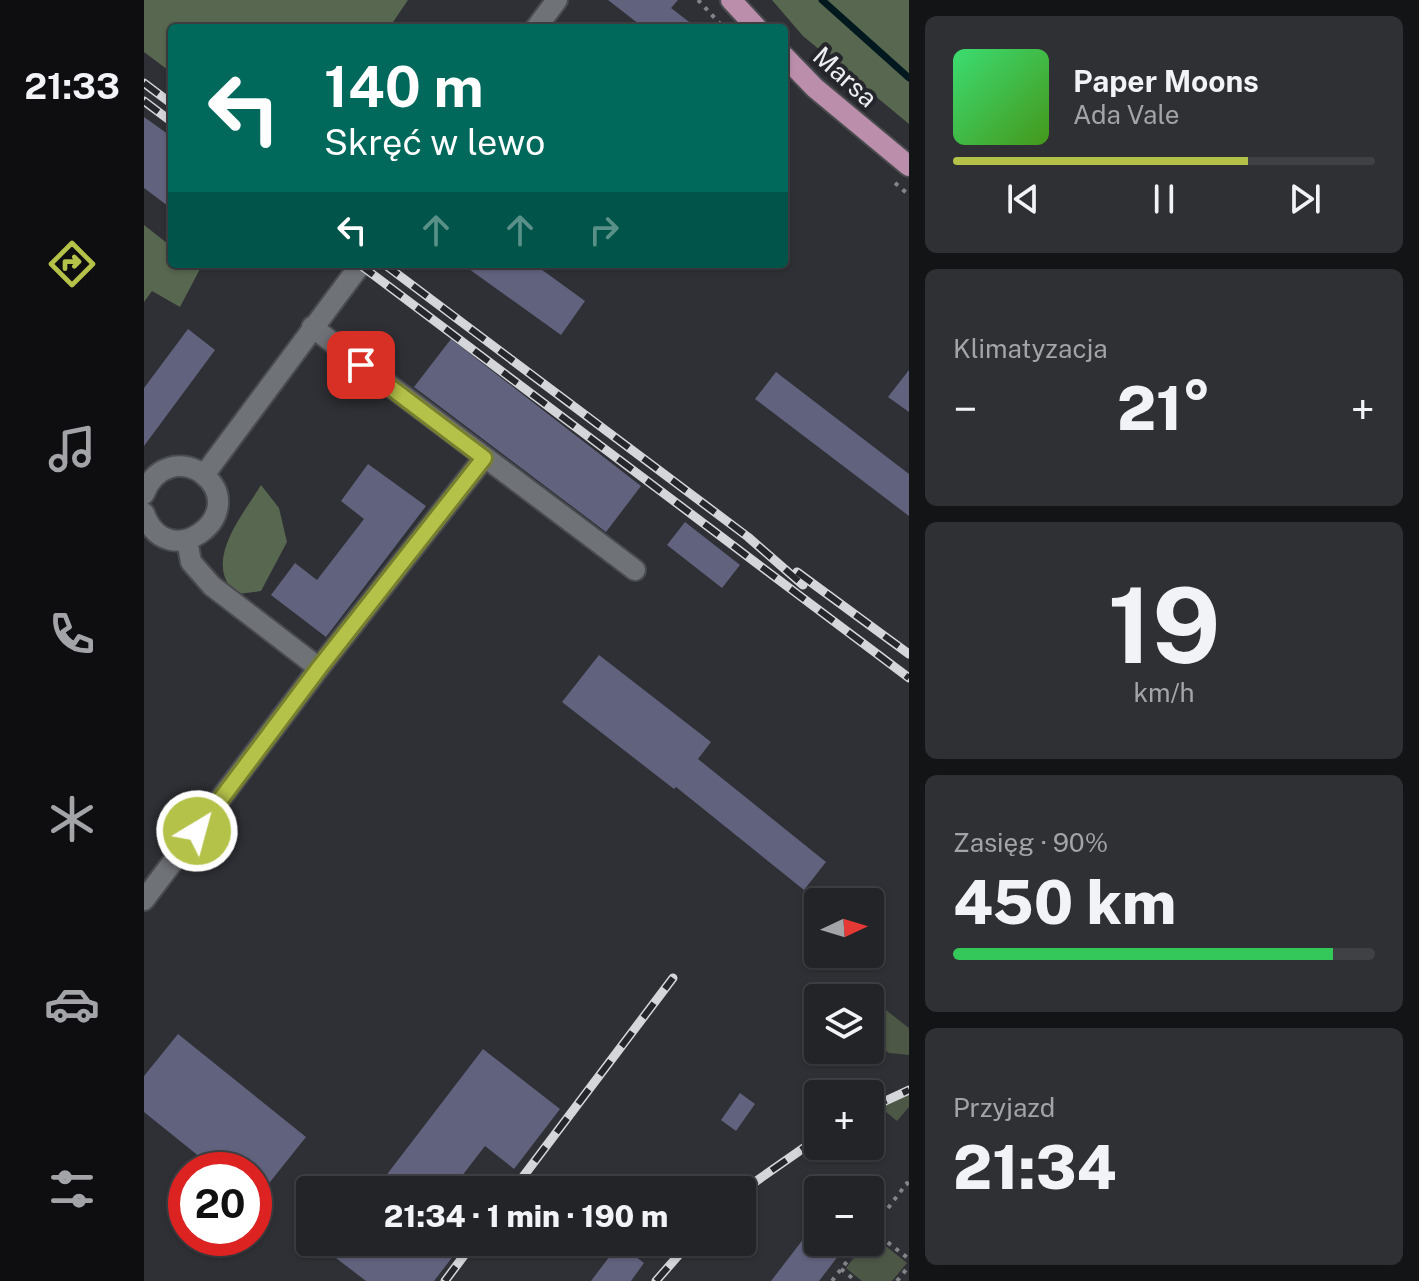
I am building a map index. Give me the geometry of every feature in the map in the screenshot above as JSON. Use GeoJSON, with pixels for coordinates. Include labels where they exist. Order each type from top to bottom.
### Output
{"type":"FeatureCollection","features":[{"type":"Feature","properties":{"kind":"main road"},"geometry":{"type":"LineString","coordinates":[[731,0],[753,24]]}},
{"type":"Feature","properties":{"kind":"main road","name":"Marsa"},"geometry":{"type":"LineString","coordinates":[[788,60],[815,88],[909,166]]}},
{"type":"Feature","properties":{"kind":"lane"},"geometry":{"type":"LineString","coordinates":[[539,24],[557,0]]}},
{"type":"Feature","properties":{"kind":"lane"},"geometry":{"type":"LineString","coordinates":[[204,475],[358,268]]}},
{"type":"Feature","properties":{"kind":"lane"},"geometry":{"type":"LineString","coordinates":[[312,327],[635,570]]}},
{"type":"Feature","properties":{"kind":"lane"},"geometry":{"type":"LineString","coordinates":[[144,900],[319,668],[484,458]]}},
{"type":"Feature","properties":{"kind":"lane"},"geometry":{"type":"LineString","coordinates":[[144,494],[149,482],[167,468],[190,467],[204,475],[215,489],[216,511],[206,530],[187,540],[176,540],[158,533],[144,513]]}},
{"type":"Feature","properties":{"kind":"lane"},"geometry":{"type":"LineString","coordinates":[[187,540],[191,562],[212,586],[319,668]]}},
{"type":"Feature","properties":{"kind":"path"},"geometry":{"type":"LineString","coordinates":[[698,0],[720,24]]}},
{"type":"Feature","properties":{"kind":"path"},"geometry":{"type":"LineString","coordinates":[[884,1214],[907,1183],[909,1185]]}},
{"type":"Feature","properties":{"kind":"path"},"geometry":{"type":"LineString","coordinates":[[884,1241],[909,1259]]}},
{"type":"Feature","properties":{"kind":"path"},"geometry":{"type":"LineString","coordinates":[[832,1281],[851,1256]]}},
{"type":"Feature","properties":{"kind":"path"},"geometry":{"type":"LineString","coordinates":[[897,1281],[909,1266]]}},
{"type":"Feature","properties":{"kind":"path"},"geometry":{"type":"LineString","coordinates":[[841,1269],[856,1281]]}},
{"type":"Feature","properties":{"kind":"green space"},"geometry":{"type":"Polygon","coordinates":[[[144,0],[408,0],[392,24],[168,24],[168,70],[144,52],[144,0]]]}},
{"type":"Feature","properties":{"kind":"green space"},"geometry":{"type":"Polygon","coordinates":[[[772,0],[909,0],[909,124],[803,36],[772,0]]]}},
{"type":"Feature","properties":{"kind":"green space"},"geometry":{"type":"Polygon","coordinates":[[[144,225],[168,244],[168,268],[200,269],[180,307],[152,291],[144,302],[144,225]]]}},
{"type":"Feature","properties":{"kind":"green space"},"geometry":{"type":"Polygon","coordinates":[[[261,485],[279,508],[287,542],[261,591],[238,594],[226,580],[224,555],[233,530],[261,485]]]}},
{"type":"Feature","properties":{"kind":"green space"},"geometry":{"type":"Polygon","coordinates":[[[884,1009],[909,1028],[909,1055],[889,1053],[884,1049],[884,1009]]]}},
{"type":"Feature","properties":{"kind":"green space"},"geometry":{"type":"Polygon","coordinates":[[[909,1093],[909,1107],[897,1121],[886,1112],[884,1114],[884,1105],[909,1093]]]}},
{"type":"Feature","properties":{"kind":"green space"},"geometry":{"type":"Polygon","coordinates":[[[884,1245],[907,1263],[892,1281],[862,1281],[846,1268],[855,1256],[884,1256],[884,1245]]]}},
{"type":"Feature","properties":{"kind":"building"},"geometry":{"type":"Polygon","coordinates":[[[608,0],[678,0],[671,8],[692,24],[639,24],[608,0]]]}},
{"type":"Feature","properties":{"kind":"building"},"geometry":{"type":"Polygon","coordinates":[[[144,117],[168,134],[168,206],[144,188],[144,117]]]}},
{"type":"Feature","properties":{"kind":"building"},"geometry":{"type":"Polygon","coordinates":[[[468,268],[540,268],[585,301],[561,335],[468,268]]]}},
{"type":"Feature","properties":{"kind":"building"},"geometry":{"type":"Polygon","coordinates":[[[188,329],[215,350],[144,446],[144,388],[188,329]]]}},
{"type":"Feature","properties":{"kind":"building"},"geometry":{"type":"Polygon","coordinates":[[[451,339],[641,486],[606,532],[414,387],[451,339]]]}},
{"type":"Feature","properties":{"kind":"building"},"geometry":{"type":"Polygon","coordinates":[[[909,370],[909,412],[888,397],[909,370]]]}},
{"type":"Feature","properties":{"kind":"building"},"geometry":{"type":"Polygon","coordinates":[[[776,372],[909,474],[909,516],[755,399],[776,372]]]}},
{"type":"Feature","properties":{"kind":"building"},"geometry":{"type":"Polygon","coordinates":[[[368,464],[426,506],[326,637],[271,595],[295,563],[317,580],[364,519],[341,501],[368,464]]]}},
{"type":"Feature","properties":{"kind":"building"},"geometry":{"type":"Polygon","coordinates":[[[685,522],[740,565],[722,588],[667,545],[685,522]]]}},
{"type":"Feature","properties":{"kind":"building"},"geometry":{"type":"Polygon","coordinates":[[[599,655],[711,742],[698,759],[826,862],[804,890],[676,787],[674,789],[562,702],[599,655]]]}},
{"type":"Feature","properties":{"kind":"building"},"geometry":{"type":"Polygon","coordinates":[[[178,1034],[306,1137],[272,1180],[272,1152],[194,1152],[144,1112],[144,1076],[178,1034]]]}},
{"type":"Feature","properties":{"kind":"building"},"geometry":{"type":"Polygon","coordinates":[[[483,1049],[560,1109],[514,1169],[485,1146],[462,1176],[386,1176],[483,1049]]]}},
{"type":"Feature","properties":{"kind":"building"},"geometry":{"type":"Polygon","coordinates":[[[740,1093],[755,1104],[736,1131],[721,1120],[740,1093]]]}},
{"type":"Feature","properties":{"kind":"building"},"geometry":{"type":"Polygon","coordinates":[[[804,1238],[804,1256],[838,1256],[819,1281],[771,1281],[804,1238]]]}},
{"type":"Feature","properties":{"kind":"building"},"geometry":{"type":"Polygon","coordinates":[[[333,1256],[453,1256],[434,1281],[366,1281],[333,1256]]]}},
{"type":"Feature","properties":{"kind":"building"},"geometry":{"type":"Polygon","coordinates":[[[610,1256],[635,1256],[644,1263],[631,1281],[591,1281],[610,1256]]]}},
{"type":"Feature","properties":{"kind":"waterway"},"geometry":{"type":"LineString","coordinates":[[822,0],[909,78]]}},
{"type":"Feature","properties":{"kind":"railway"},"geometry":{"type":"LineString","coordinates":[[144,83],[168,101]]}},
{"type":"Feature","properties":{"kind":"railway"},"geometry":{"type":"LineString","coordinates":[[144,101],[168,119]]}},
{"type":"Feature","properties":{"kind":"railway"},"geometry":{"type":"LineString","coordinates":[[364,268],[909,678]]}},
{"type":"Feature","properties":{"kind":"railway"},"geometry":{"type":"LineString","coordinates":[[389,268],[748,537],[803,585]]}},
{"type":"Feature","properties":{"kind":"railway"},"geometry":{"type":"LineString","coordinates":[[797,572],[909,654]]}},
{"type":"Feature","properties":{"kind":"railway"},"geometry":{"type":"LineString","coordinates":[[524,1176],[673,978]]}},
{"type":"Feature","properties":{"kind":"railway"},"geometry":{"type":"LineString","coordinates":[[884,1102],[909,1090]]}},
{"type":"Feature","properties":{"kind":"railway"},"geometry":{"type":"LineString","coordinates":[[756,1181],[804,1148]]}},
{"type":"Feature","properties":{"kind":"railway"},"geometry":{"type":"LineString","coordinates":[[445,1281],[464,1256]]}},
{"type":"Feature","properties":{"kind":"railway"},"geometry":{"type":"LineString","coordinates":[[656,1281],[678,1256]]}},
{"type":"Feature","properties":{"kind":"route"},"geometry":{"type":"LineString","coordinates":[[197,831],[319,668],[484,458],[361,365]]}}]}
